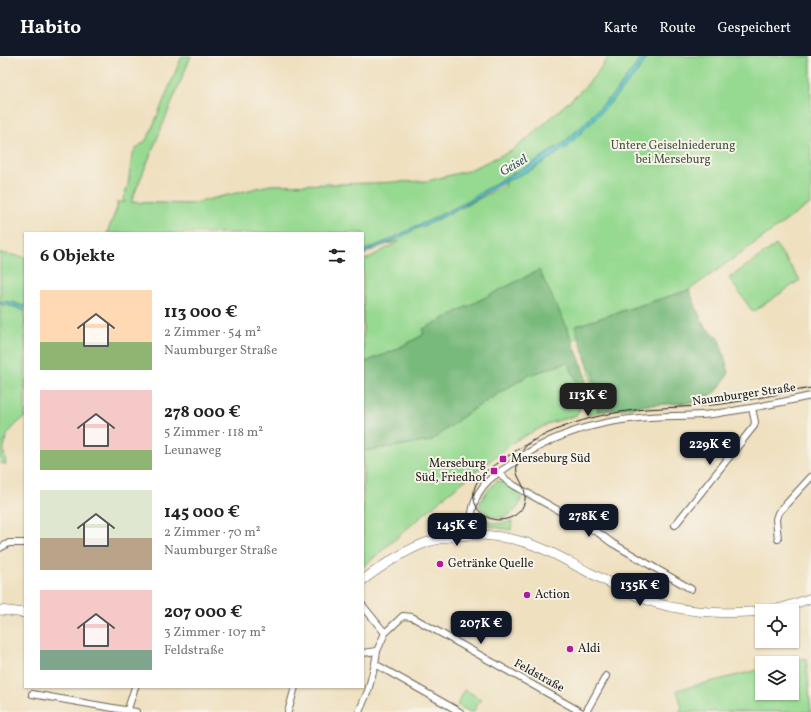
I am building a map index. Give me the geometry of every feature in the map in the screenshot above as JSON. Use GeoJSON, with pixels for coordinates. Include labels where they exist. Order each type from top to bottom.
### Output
{"type":"FeatureCollection","features":[{"type":"Feature","properties":{"kind":"street","name":"Naumburger Straße"},"geometry":{"type":"LineString","coordinates":[[470,534],[472,511],[475,501],[482,488],[488,481],[519,458],[542,444],[562,435],[601,423],[640,417],[711,414],[752,408],[811,396]]}},
{"type":"Feature","properties":{"kind":"street"},"geometry":{"type":"LineString","coordinates":[[675,525],[754,426],[755,422],[752,408]]}},
{"type":"Feature","properties":{"kind":"street"},"geometry":{"type":"LineString","coordinates":[[500,473],[506,480],[515,486],[600,534],[612,543],[691,589]]}},
{"type":"Feature","properties":{"kind":"street"},"geometry":{"type":"LineString","coordinates":[[778,539],[776,520],[778,513],[811,477]]}},
{"type":"Feature","properties":{"kind":"street"},"geometry":{"type":"LineString","coordinates":[[364,579],[403,553],[422,544],[440,538],[470,534],[509,538],[541,548],[656,603],[682,609],[747,612],[778,609],[811,598]]}},
{"type":"Feature","properties":{"kind":"street"},"geometry":{"type":"LineString","coordinates":[[0,548],[9,543],[24,543]]}},
{"type":"Feature","properties":{"kind":"street"},"geometry":{"type":"LineString","coordinates":[[364,607],[385,633]]}},
{"type":"Feature","properties":{"kind":"street"},"geometry":{"type":"LineString","coordinates":[[0,610],[24,613]]}},
{"type":"Feature","properties":{"kind":"street","name":"Feldstraße"},"geometry":{"type":"LineString","coordinates":[[359,712],[368,691],[377,651],[385,633],[403,616],[412,617],[581,712]]}},
{"type":"Feature","properties":{"kind":"street"},"geometry":{"type":"LineString","coordinates":[[364,653],[377,651]]}},
{"type":"Feature","properties":{"kind":"street"},"geometry":{"type":"LineString","coordinates":[[375,664],[460,712]]}},
{"type":"Feature","properties":{"kind":"street"},"geometry":{"type":"LineString","coordinates":[[586,712],[606,676]]}},
{"type":"Feature","properties":{"kind":"street"},"geometry":{"type":"LineString","coordinates":[[127,712],[135,688]]}},
{"type":"Feature","properties":{"kind":"street"},"geometry":{"type":"LineString","coordinates":[[288,712],[295,688]]}},
{"type":"Feature","properties":{"kind":"street"},"geometry":{"type":"LineString","coordinates":[[32,694],[127,712],[136,712]]}},
{"type":"Feature","properties":{"kind":"green space","name":"Untere Geiselniederung bei Merseburg"},"geometry":{"type":"Polygon","coordinates":[[[182,56],[191,56],[131,202],[190,204],[270,185],[427,181],[467,171],[511,151],[526,140],[585,87],[609,56],[811,56],[811,203],[689,290],[612,314],[585,334],[564,345],[423,335],[393,351],[364,363],[364,260],[400,241],[377,247],[364,254],[364,232],[107,232],[117,208],[117,202],[125,202],[123,199],[128,185],[132,155],[146,140],[182,56]],[[504,180],[456,210],[506,185],[504,180]]]}},
{"type":"Feature","properties":{"kind":"green space"},"geometry":{"type":"Polygon","coordinates":[[[776,245],[800,280],[753,312],[729,278],[776,245]]]}},
{"type":"Feature","properties":{"kind":"green space"},"geometry":{"type":"Polygon","coordinates":[[[0,253],[24,257],[24,307],[15,303],[0,301],[0,253]]]}},
{"type":"Feature","properties":{"kind":"green space"},"geometry":{"type":"Polygon","coordinates":[[[539,270],[564,321],[586,378],[584,400],[568,362],[527,376],[469,412],[431,441],[364,451],[364,363],[393,351],[423,335],[423,329],[539,270]]]}},
{"type":"Feature","properties":{"kind":"green space"},"geometry":{"type":"Polygon","coordinates":[[[689,290],[704,326],[719,339],[729,373],[717,391],[701,402],[649,405],[598,412],[593,370],[588,366],[575,326],[689,290]]]}},
{"type":"Feature","properties":{"kind":"green space"},"geometry":{"type":"Polygon","coordinates":[[[0,304],[16,307],[24,311],[24,418],[9,432],[6,437],[4,456],[6,464],[0,463],[0,304]]]}},
{"type":"Feature","properties":{"kind":"green space"},"geometry":{"type":"Polygon","coordinates":[[[569,362],[584,400],[577,415],[550,423],[515,441],[446,495],[364,566],[364,451],[431,441],[469,412],[527,376],[569,362]]]}},
{"type":"Feature","properties":{"kind":"green space"},"geometry":{"type":"Polygon","coordinates":[[[588,366],[593,370],[598,412],[587,415],[591,390],[591,378],[588,366]]]}},
{"type":"Feature","properties":{"kind":"green space"},"geometry":{"type":"Polygon","coordinates":[[[497,481],[504,482],[522,493],[521,500],[515,511],[510,515],[498,518],[484,511],[479,505],[487,491],[497,481]]]}},
{"type":"Feature","properties":{"kind":"green space"},"geometry":{"type":"Polygon","coordinates":[[[477,514],[494,523],[507,523],[512,521],[511,530],[482,525],[477,519],[477,514]]]}},
{"type":"Feature","properties":{"kind":"green space"},"geometry":{"type":"Polygon","coordinates":[[[806,658],[811,712],[679,712],[682,707],[677,690],[755,671],[755,700],[799,700],[799,660],[806,658]]]}},
{"type":"Feature","properties":{"kind":"green space"},"geometry":{"type":"Polygon","coordinates":[[[465,690],[481,699],[473,712],[470,712],[457,705],[465,690]]]}},
{"type":"Feature","properties":{"kind":"water"},"geometry":{"type":"Polygon","coordinates":[[[643,56],[648,56],[636,74],[598,116],[568,146],[533,169],[509,180],[466,205],[429,224],[364,254],[364,251],[464,203],[504,178],[533,163],[563,143],[580,128],[617,90],[643,56]]]}},
{"type":"Feature","properties":{"kind":"water"},"geometry":{"type":"Polygon","coordinates":[[[0,301],[15,303],[24,307],[24,311],[16,307],[0,304],[0,301]]]}},
{"type":"Feature","properties":{"kind":"tram line"},"geometry":{"type":"LineString","coordinates":[[533,440],[529,443],[525,447],[522,451],[517,466],[518,476],[525,493],[525,499],[520,511],[510,518],[503,520],[491,519],[485,516],[478,510],[474,502],[474,488],[482,476],[495,465],[524,446],[540,437],[557,429],[591,418],[627,411],[722,404],[811,388]]}},
{"type":"Feature","properties":{"kind":"place","name":"Merseburg Süd"},"geometry":{"type":"Point","coordinates":[503,459]}},
{"type":"Feature","properties":{"kind":"place","name":"Merseburg Süd, Friedhof"},"geometry":{"type":"Point","coordinates":[494,471]}},
{"type":"Feature","properties":{"kind":"place","name":"Getränke Quelle"},"geometry":{"type":"Point","coordinates":[440,564]}},
{"type":"Feature","properties":{"kind":"place","name":"Action"},"geometry":{"type":"Point","coordinates":[527,595]}},
{"type":"Feature","properties":{"kind":"place","name":"Aldi"},"geometry":{"type":"Point","coordinates":[570,649]}},
{"type":"Feature","properties":{"kind":"water label","name":"Geisel"},"geometry":{"type":"Point","coordinates":[514,166]}}]}
